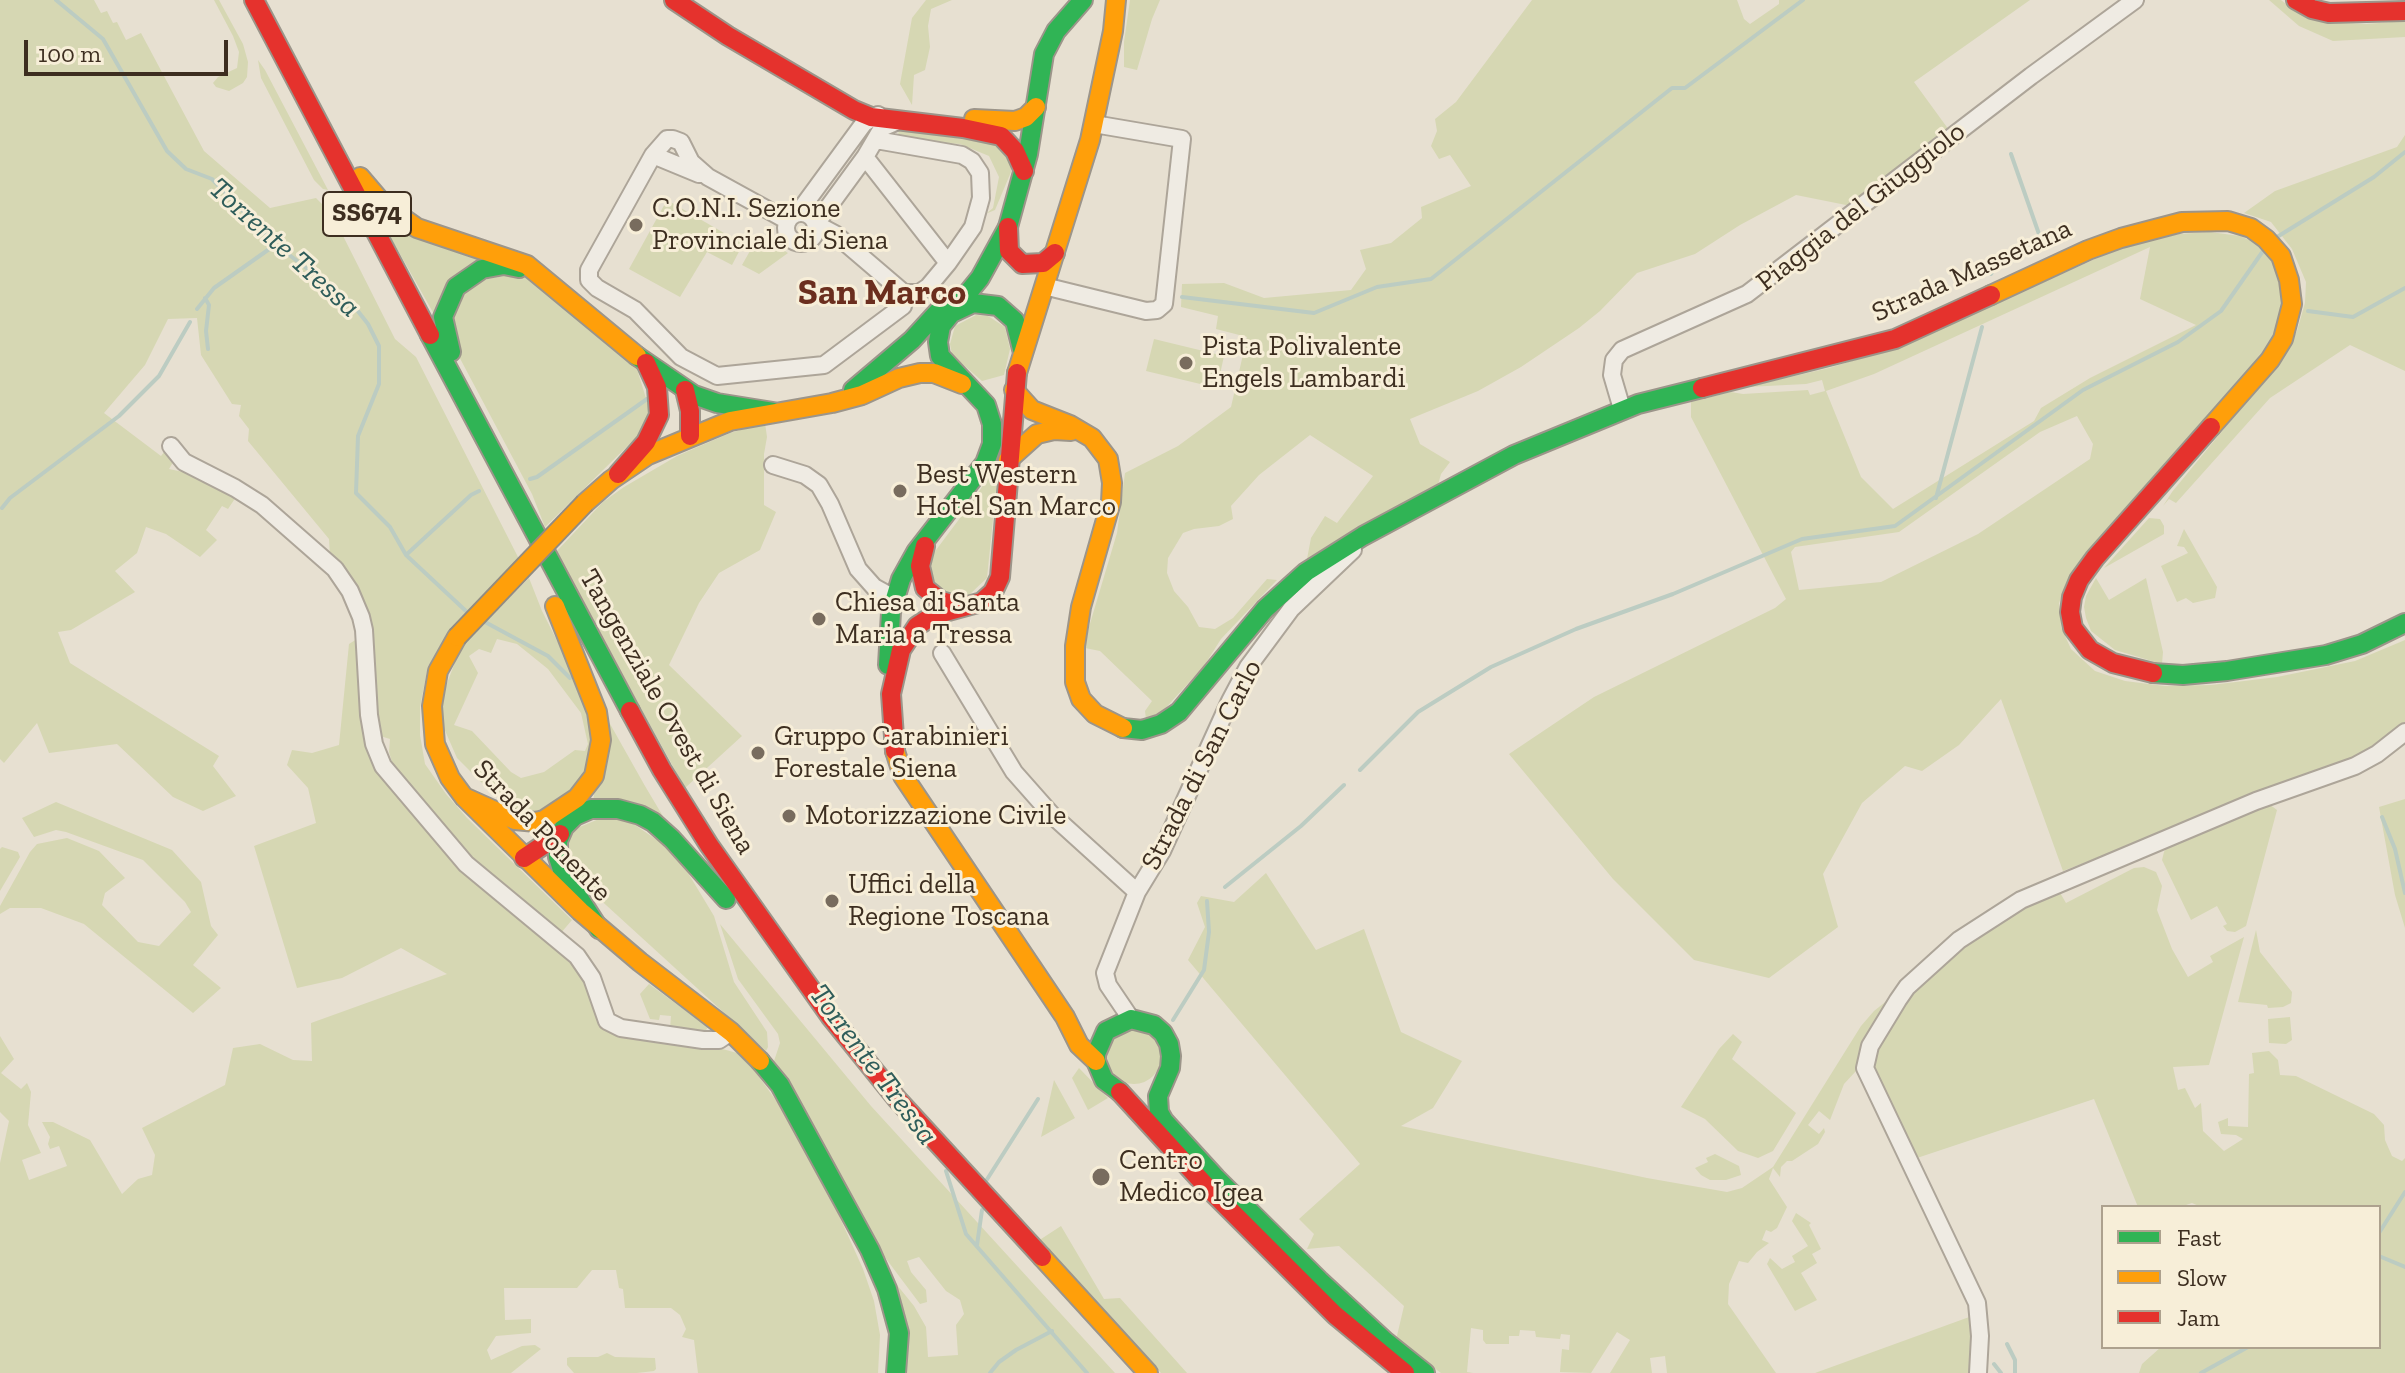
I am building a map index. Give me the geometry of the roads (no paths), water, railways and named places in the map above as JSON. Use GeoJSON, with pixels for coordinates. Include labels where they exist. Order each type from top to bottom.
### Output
{"type":"FeatureCollection","features":[{"type":"Feature","properties":{"kind":"main road"},"geometry":{"type":"LineString","coordinates":[[674,0],[740,43],[856,109],[899,121],[994,133],[1009,143],[1024,171]]}},
{"type":"Feature","properties":{"kind":"main road"},"geometry":{"type":"LineString","coordinates":[[1055,253],[1043,263],[1022,264],[1009,251],[1008,227],[1024,171],[1039,74],[1047,46],[1083,0]]}},
{"type":"Feature","properties":{"kind":"main road"},"geometry":{"type":"LineString","coordinates":[[892,683],[903,645],[917,626],[934,615],[967,607],[988,597],[1000,577],[1014,390],[1022,352],[1094,124],[1113,31],[1116,0]]}},
{"type":"Feature","properties":{"kind":"main road"},"geometry":{"type":"LineString","coordinates":[[2296,0],[2312,9],[2329,13],[2405,11]]}},
{"type":"Feature","properties":{"kind":"main road","name":"Tangenziale Ovest di Siena"},"geometry":{"type":"LineString","coordinates":[[247,7],[326,136],[558,579],[662,770],[709,845],[830,1016],[897,1099],[1148,1373]]}},
{"type":"Feature","properties":{"kind":"main road","name":"Tangenziale Ovest di Siena"},"geometry":{"type":"LineString","coordinates":[[247,7],[555,606],[649,778],[726,899],[853,1070],[941,1172],[1126,1373]]}},
{"type":"Feature","properties":{"kind":"main road"},"geometry":{"type":"LineString","coordinates":[[1066,18],[1095,10],[1104,15],[1113,31]]}},
{"type":"Feature","properties":{"kind":"main road"},"geometry":{"type":"LineString","coordinates":[[856,109],[1015,121],[1026,117],[1036,107]]}},
{"type":"Feature","properties":{"kind":"main road"},"geometry":{"type":"LineString","coordinates":[[326,136],[373,194],[402,219],[434,235],[512,258],[536,272],[646,363],[685,390],[717,403],[773,412]]}},
{"type":"Feature","properties":{"kind":"main road"},"geometry":{"type":"LineString","coordinates":[[912,340],[959,288],[1013,202]]}},
{"type":"Feature","properties":{"kind":"main road","name":"Strada Massetana"},"geometry":{"type":"LineString","coordinates":[[1014,390],[1032,410],[1070,425],[1096,441],[1106,454],[1112,490],[1110,509],[1081,607],[1075,646],[1075,682],[1081,699],[1090,710],[1121,728],[1134,731],[1149,729],[1174,717],[1276,597],[1324,559],[1491,466],[1622,409],[1728,379],[1882,343],[1922,328],[2088,250],[2136,233],[2197,220],[2241,224],[2266,239],[2287,268],[2292,304],[2283,339],[2270,360],[2079,580],[2070,612],[2073,628],[2090,650],[2113,663],[2148,673],[2183,675],[2326,655],[2362,644],[2405,623]]}},
{"type":"Feature","properties":{"kind":"main road"},"geometry":{"type":"LineString","coordinates":[[1008,227],[980,278],[945,318],[938,342],[940,356],[980,396],[990,415],[993,432],[985,463],[909,562],[893,605],[887,660],[892,683],[893,736],[903,776],[1065,1017],[1079,1045],[1096,1061],[1104,1080],[1119,1091],[1206,1186],[1326,1306],[1363,1341],[1405,1373]]}},
{"type":"Feature","properties":{"kind":"main road"},"geometry":{"type":"LineString","coordinates":[[480,427],[445,337],[443,317],[446,305],[456,287],[482,269],[504,265],[536,272]]}},
{"type":"Feature","properties":{"kind":"main road"},"geometry":{"type":"LineString","coordinates":[[842,400],[912,340],[961,307],[973,303],[998,306],[1015,321],[1022,352]]}},
{"type":"Feature","properties":{"kind":"main road"},"geometry":{"type":"LineString","coordinates":[[618,474],[646,442],[658,421],[657,387],[646,363]]}},
{"type":"Feature","properties":{"kind":"main road","name":"Strada Ponente"},"geometry":{"type":"LineString","coordinates":[[896,1373],[897,1322],[887,1289],[870,1250],[780,1085],[731,1032],[599,929],[464,797],[437,752],[432,717],[433,693],[438,671],[457,637],[585,503],[618,474],[648,455],[730,421],[842,400],[920,373],[934,373],[972,388]]}},
{"type":"Feature","properties":{"kind":"main road"},"geometry":{"type":"LineString","coordinates":[[685,390],[690,411],[690,436]]}},
{"type":"Feature","properties":{"kind":"main road"},"geometry":{"type":"LineString","coordinates":[[660,409],[690,436]]}},
{"type":"Feature","properties":{"kind":"main road"},"geometry":{"type":"LineString","coordinates":[[1008,460],[1028,439],[1040,432],[1081,432]]}},
{"type":"Feature","properties":{"kind":"main road"},"geometry":{"type":"LineString","coordinates":[[927,540],[920,566],[925,588],[941,601],[967,607]]}},
{"type":"Feature","properties":{"kind":"main road"},"geometry":{"type":"LineString","coordinates":[[893,605],[901,621],[917,626]]}},
{"type":"Feature","properties":{"kind":"main road"},"geometry":{"type":"LineString","coordinates":[[524,858],[560,834],[586,801],[597,766],[600,727],[593,700],[555,606]]}},
{"type":"Feature","properties":{"kind":"main road"},"geometry":{"type":"LineString","coordinates":[[464,797],[515,820],[529,822],[544,820],[586,801],[630,811],[653,822],[672,839],[726,899]]}},
{"type":"Feature","properties":{"kind":"main road"},"geometry":{"type":"LineString","coordinates":[[524,858],[544,820]]}},
{"type":"Feature","properties":{"kind":"main road"},"geometry":{"type":"LineString","coordinates":[[560,834],[558,857],[563,873],[599,929]]}},
{"type":"Feature","properties":{"kind":"main road"},"geometry":{"type":"LineString","coordinates":[[1065,1017],[1106,1031]]}},
{"type":"Feature","properties":{"kind":"main road"},"geometry":{"type":"LineString","coordinates":[[1096,1061],[1098,1045],[1106,1031],[1114,1025],[1131,1019],[1154,1025],[1169,1044],[1170,1068],[1159,1091],[1160,1116],[1338,1297],[1425,1373]]}},
{"type":"Feature","properties":{"kind":"main road"},"geometry":{"type":"LineString","coordinates":[[1119,1091],[1144,1093],[1164,1078]]}},
{"type":"Feature","properties":{"kind":"street","name":"Piaggia del Giuggiolo"},"geometry":{"type":"LineString","coordinates":[[1622,409],[1612,375],[1614,360],[1622,350],[1747,294],[2135,0]]}},
{"type":"Feature","properties":{"kind":"street"},"geometry":{"type":"LineString","coordinates":[[899,121],[882,128],[865,157],[816,224],[812,237],[800,242],[788,235],[793,217],[858,132],[860,121],[856,109],[945,120],[959,118]]}},
{"type":"Feature","properties":{"kind":"street"},"geometry":{"type":"LineString","coordinates":[[1044,286],[1146,311],[1162,308],[1165,300],[1182,139],[1094,124]]}},
{"type":"Feature","properties":{"kind":"street"},"geometry":{"type":"LineString","coordinates":[[876,140],[959,154],[977,167],[982,187],[978,212],[970,232],[923,291],[912,295],[904,293],[807,214],[793,217],[708,177],[691,162],[683,145],[676,139],[665,141],[653,155],[589,270],[589,280],[635,310],[680,355],[710,374],[720,376],[824,365],[899,310],[905,303],[904,293]]}},
{"type":"Feature","properties":{"kind":"street"},"geometry":{"type":"LineString","coordinates":[[865,157],[948,263]]}},
{"type":"Feature","properties":{"kind":"street"},"geometry":{"type":"LineString","coordinates":[[171,446],[184,462],[222,480],[262,505],[335,569],[350,591],[361,617],[369,715],[374,744],[383,766],[466,864],[577,956],[592,978],[607,1021],[621,1028],[703,1040],[719,1040],[731,1032]]}},
{"type":"Feature","properties":{"kind":"street"},"geometry":{"type":"LineString","coordinates":[[773,465],[805,475],[819,485],[858,569],[893,605]]}},
{"type":"Feature","properties":{"kind":"street","name":"Strada di San Carlo"},"geometry":{"type":"LineString","coordinates":[[1131,1019],[1108,985],[1105,973],[1137,892],[1155,864],[1248,667],[1276,625],[1349,555],[1363,536]]}},
{"type":"Feature","properties":{"kind":"street"},"geometry":{"type":"LineString","coordinates":[[942,653],[1002,756],[1025,786],[1137,892]]}},
{"type":"Feature","properties":{"kind":"street"},"geometry":{"type":"LineString","coordinates":[[1978,1373],[1980,1336],[1977,1303],[1865,1068],[1870,1046],[1898,1000],[1907,987],[1959,940],[2021,900],[2256,801],[2355,766],[2377,754],[2405,732]]}},
{"type":"Feature","properties":{"kind":"waterway","name":"Torrente Tressa"},"geometry":{"type":"LineString","coordinates":[[56,0],[103,39],[167,151],[186,169],[212,179],[276,245],[350,301],[368,324],[379,346],[379,384],[358,436],[356,493],[390,527],[406,555],[467,612]]}},
{"type":"Feature","properties":{"kind":"waterway"},"geometry":{"type":"LineString","coordinates":[[1182,297],[1314,313],[1377,287],[1431,279],[1672,88],[1685,88],[1803,0]]}},
{"type":"Feature","properties":{"kind":"waterway"},"geometry":{"type":"LineString","coordinates":[[2277,237],[2374,177],[2405,152]]}},
{"type":"Feature","properties":{"kind":"waterway"},"geometry":{"type":"LineString","coordinates":[[1991,274],[1995,268],[2039,244],[2040,237],[2011,154]]}},
{"type":"Feature","properties":{"kind":"waterway"},"geometry":{"type":"LineString","coordinates":[[197,309],[214,288],[275,245]]}},
{"type":"Feature","properties":{"kind":"waterway"},"geometry":{"type":"LineString","coordinates":[[1360,770],[1418,712],[1491,667],[1576,629],[1673,594],[1802,539],[1895,526],[2083,390],[2178,342],[2221,311],[2263,251]]}},
{"type":"Feature","properties":{"kind":"waterway"},"geometry":{"type":"LineString","coordinates":[[2308,311],[2353,317],[2405,288]]}},
{"type":"Feature","properties":{"kind":"waterway"},"geometry":{"type":"LineString","coordinates":[[205,298],[209,305],[206,331],[208,349]]}},
{"type":"Feature","properties":{"kind":"waterway"},"geometry":{"type":"LineString","coordinates":[[2,508],[10,498],[119,416],[159,376],[190,322]]}},
{"type":"Feature","properties":{"kind":"waterway"},"geometry":{"type":"LineString","coordinates":[[1936,498],[1982,327]]}},
{"type":"Feature","properties":{"kind":"waterway"},"geometry":{"type":"LineString","coordinates":[[530,479],[647,399]]}},
{"type":"Feature","properties":{"kind":"waterway"},"geometry":{"type":"LineString","coordinates":[[406,555],[479,491]]}},
{"type":"Feature","properties":{"kind":"waterway","name":"Torrente Tressa"},"geometry":{"type":"LineString","coordinates":[[485,622],[548,656],[570,678]]}},
{"type":"Feature","properties":{"kind":"waterway"},"geometry":{"type":"LineString","coordinates":[[1225,887],[1301,826],[1344,785]]}},
{"type":"Feature","properties":{"kind":"waterway"},"geometry":{"type":"LineString","coordinates":[[2382,817],[2395,849],[2405,893]]}},
{"type":"Feature","properties":{"kind":"waterway"},"geometry":{"type":"LineString","coordinates":[[1173,1020],[1204,970],[1209,932],[1207,901]]}},
{"type":"Feature","properties":{"kind":"waterway"},"geometry":{"type":"LineString","coordinates":[[986,1181],[1038,1099]]}},
{"type":"Feature","properties":{"kind":"waterway","name":"Torrente Tressa"},"geometry":{"type":"LineString","coordinates":[[946,1171],[966,1234],[1087,1373]]}},
{"type":"Feature","properties":{"kind":"waterway"},"geometry":{"type":"LineString","coordinates":[[2381,1230],[2405,1192]]}},
{"type":"Feature","properties":{"kind":"waterway"},"geometry":{"type":"LineString","coordinates":[[977,1245],[982,1210]]}},
{"type":"Feature","properties":{"kind":"waterway"},"geometry":{"type":"LineString","coordinates":[[2381,1257],[2405,1267]]}},
{"type":"Feature","properties":{"kind":"waterway"},"geometry":{"type":"LineString","coordinates":[[990,1373],[1016,1350],[1052,1331]]}},
{"type":"Feature","properties":{"kind":"waterway"},"geometry":{"type":"LineString","coordinates":[[2007,1344],[2015,1360],[2015,1373]]}},
{"type":"Feature","properties":{"kind":"waterway"},"geometry":{"type":"LineString","coordinates":[[2201,1373],[2244,1349]]}},
{"type":"Feature","properties":{"kind":"waterway"},"geometry":{"type":"LineString","coordinates":[[1994,1364],[2001,1373]]}},
{"type":"Feature","properties":{"kind":"place","name":"C.O.N.I. Sezione Provinciale di Siena"},"geometry":{"type":"Point","coordinates":[636,225]}},
{"type":"Feature","properties":{"kind":"place","name":"Pista Polivalente Engels Lambardi"},"geometry":{"type":"Point","coordinates":[1186,363]}},
{"type":"Feature","properties":{"kind":"place","name":"Best Western Hotel San Marco"},"geometry":{"type":"Point","coordinates":[900,491]}},
{"type":"Feature","properties":{"kind":"place","name":"Chiesa di Santa Maria a Tressa"},"geometry":{"type":"Point","coordinates":[819,619]}},
{"type":"Feature","properties":{"kind":"place","name":"Gruppo Carabinieri Forestale Siena"},"geometry":{"type":"Point","coordinates":[758,753]}},
{"type":"Feature","properties":{"kind":"place","name":"Motorizzazione Civile"},"geometry":{"type":"Point","coordinates":[789,816]}},
{"type":"Feature","properties":{"kind":"place","name":"Uffici della Regione Toscana"},"geometry":{"type":"Point","coordinates":[832,901]}},
{"type":"Feature","properties":{"kind":"place","name":"Centro Medico Igea"},"geometry":{"type":"Point","coordinates":[1101,1177]}},
{"type":"Feature","properties":{"kind":"district","name":"San Marco"},"geometry":{"type":"Point","coordinates":[882,294]}}]}
